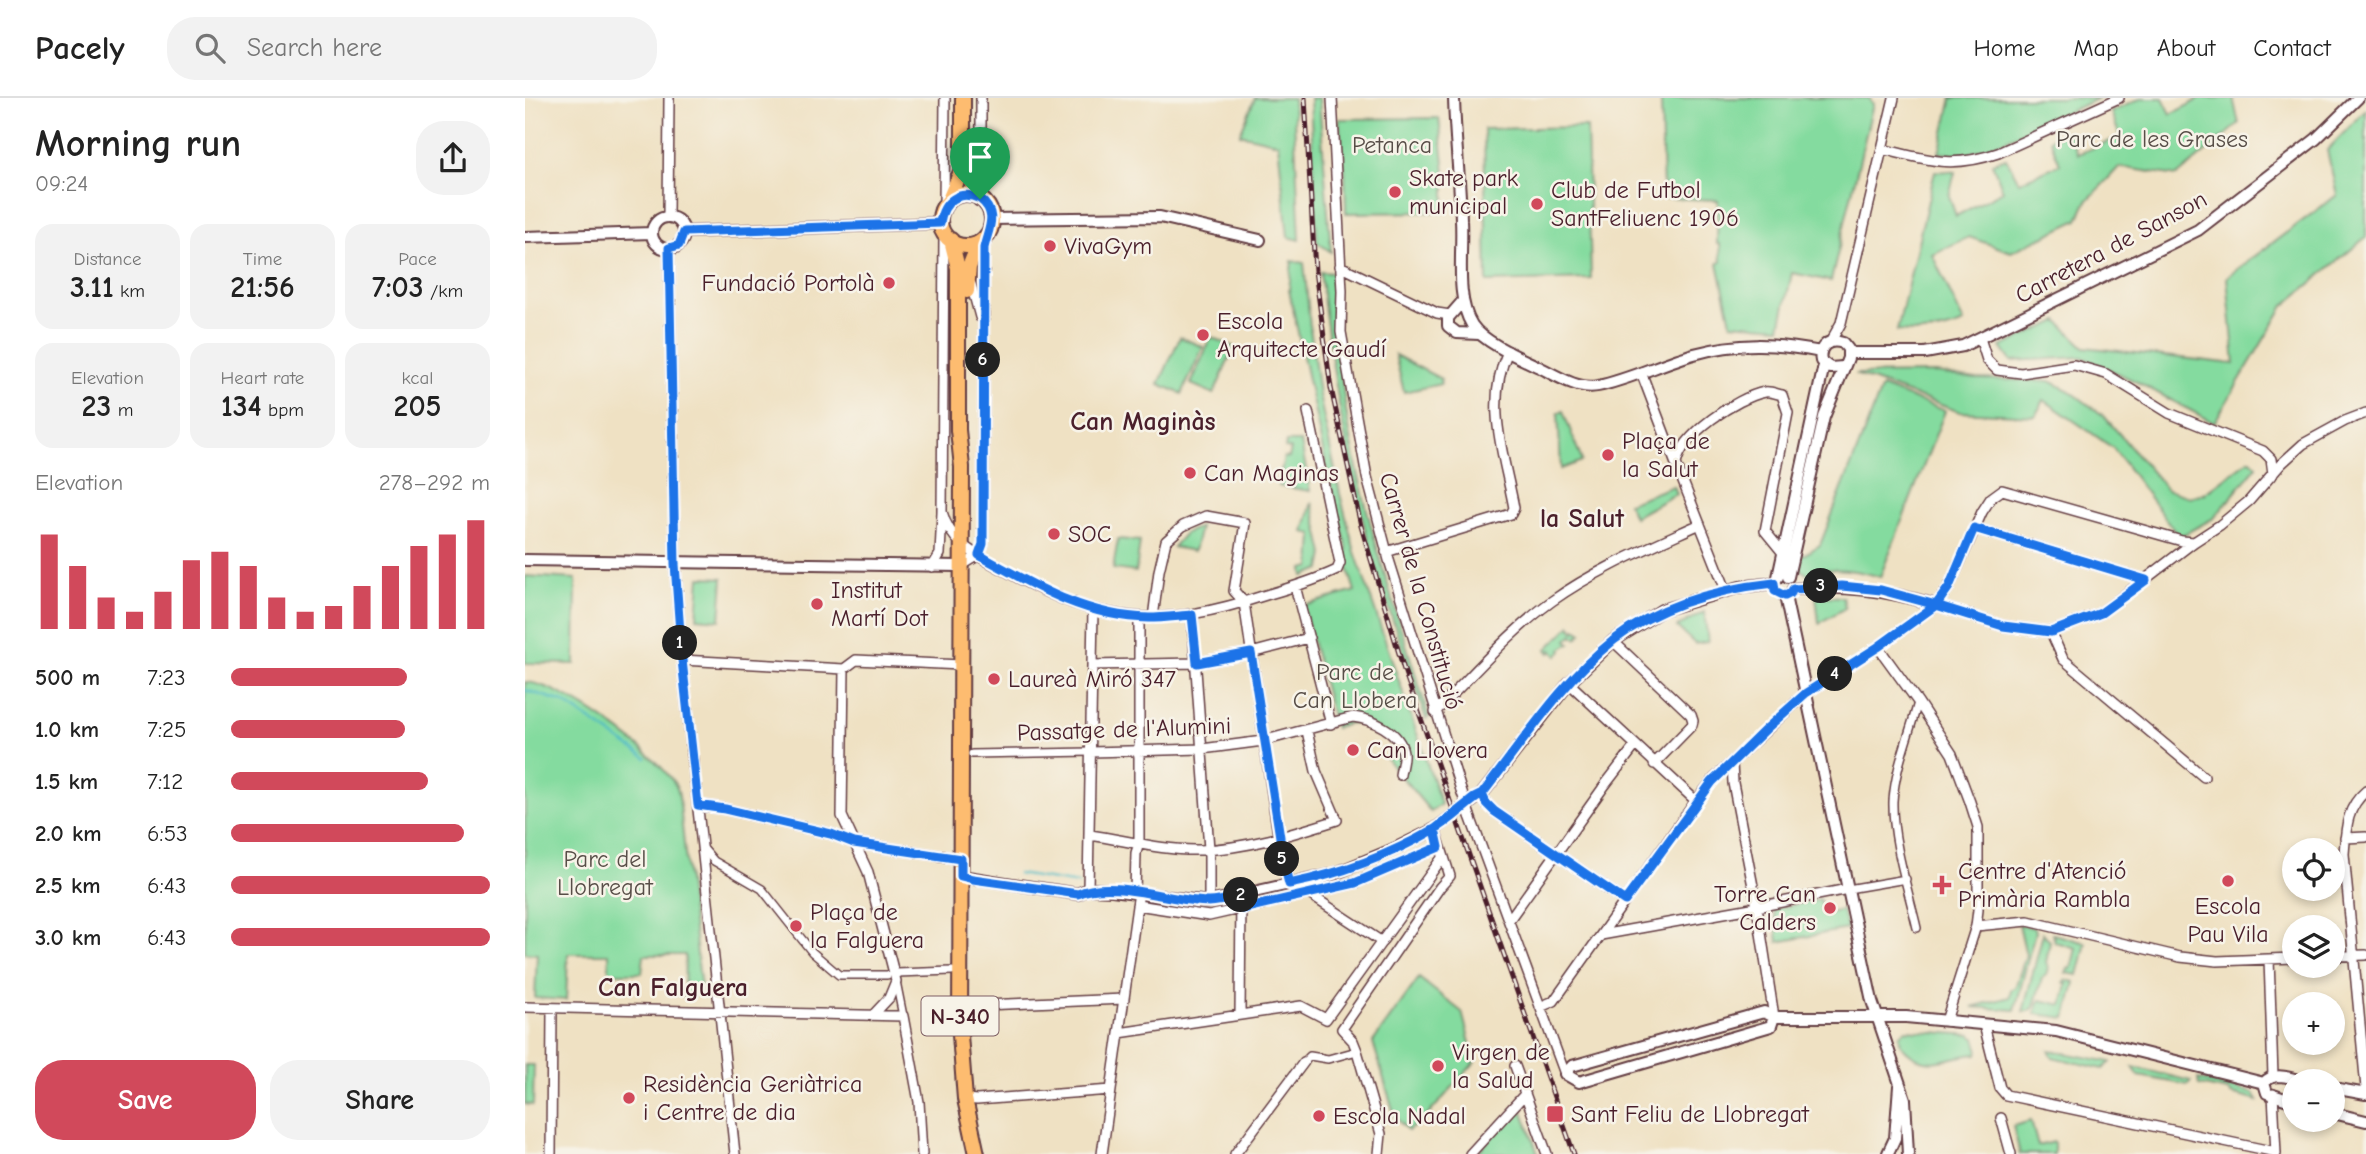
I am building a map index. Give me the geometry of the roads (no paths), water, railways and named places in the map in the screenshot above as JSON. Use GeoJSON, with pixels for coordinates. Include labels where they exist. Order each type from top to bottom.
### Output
{"type":"FeatureCollection","features":[{"type":"Feature","properties":{"kind":"main road","name":"N-340"},"geometry":{"type":"LineString","coordinates":[[962,467],[958,430],[958,268],[945,233],[946,204],[963,167],[963,98]]}},
{"type":"Feature","properties":{"kind":"main road","name":"N-340"},"geometry":{"type":"LineString","coordinates":[[963,167],[992,219],[968,273],[966,430],[962,467],[961,1055],[965,1099],[978,1154]]}},
{"type":"Feature","properties":{"kind":"main road"},"geometry":{"type":"LineString","coordinates":[[946,204],[961,195],[983,201]]}},
{"type":"Feature","properties":{"kind":"main road"},"geometry":{"type":"LineString","coordinates":[[945,233],[962,245],[983,239]]}},
{"type":"Feature","properties":{"kind":"street"},"geometry":{"type":"LineString","coordinates":[[668,217],[669,98]]}},
{"type":"Feature","properties":{"kind":"street"},"geometry":{"type":"LineString","coordinates":[[945,98],[946,204]]}},
{"type":"Feature","properties":{"kind":"street"},"geometry":{"type":"LineString","coordinates":[[981,98],[983,201]]}},
{"type":"Feature","properties":{"kind":"street","name":"Carrer de la Constitució"},"geometry":{"type":"LineString","coordinates":[[1332,98],[1341,332],[1367,477],[1386,552],[1435,712],[1470,816],[1565,1074]]}},
{"type":"Feature","properties":{"kind":"street"},"geometry":{"type":"LineString","coordinates":[[1454,98],[1461,220],[1462,302],[1479,334]]}},
{"type":"Feature","properties":{"kind":"street"},"geometry":{"type":"LineString","coordinates":[[1837,342],[1894,98]]}},
{"type":"Feature","properties":{"kind":"street"},"geometry":{"type":"LineString","coordinates":[[1882,149],[1946,162],[1977,160],[2119,98]]}},
{"type":"Feature","properties":{"kind":"street","name":"Carretera de Sanson"},"geometry":{"type":"LineString","coordinates":[[1849,353],[1924,353],[1956,347],[1980,338],[2198,230],[2316,139],[2358,98]]}},
{"type":"Feature","properties":{"kind":"street"},"geometry":{"type":"LineString","coordinates":[[668,217],[677,220],[684,232],[679,245],[669,248],[658,245],[652,233],[656,222],[668,217]]}},
{"type":"Feature","properties":{"kind":"street"},"geometry":{"type":"LineString","coordinates":[[992,219],[1160,217],[1260,240]]}},
{"type":"Feature","properties":{"kind":"street"},"geometry":{"type":"LineString","coordinates":[[684,232],[945,233],[942,512],[940,555],[932,566]]}},
{"type":"Feature","properties":{"kind":"street"},"geometry":{"type":"LineString","coordinates":[[525,237],[652,233]]}},
{"type":"Feature","properties":{"kind":"street"},"geometry":{"type":"LineString","coordinates":[[525,560],[961,566],[979,555],[983,544],[983,239]]}},
{"type":"Feature","properties":{"kind":"street"},"geometry":{"type":"LineString","coordinates":[[669,248],[675,564],[682,660],[735,1154]]}},
{"type":"Feature","properties":{"kind":"street"},"geometry":{"type":"LineString","coordinates":[[1340,266],[1437,313],[1462,312],[1469,319],[1469,326],[1463,332]]}},
{"type":"Feature","properties":{"kind":"street"},"geometry":{"type":"LineString","coordinates":[[968,273],[979,309],[983,350]]}},
{"type":"Feature","properties":{"kind":"street"},"geometry":{"type":"LineString","coordinates":[[1462,302],[1448,320],[1450,328],[1457,333],[1479,334],[1566,380],[1589,387],[1616,381],[1693,354],[1730,346],[1763,344],[1821,352]]}},
{"type":"Feature","properties":{"kind":"street"},"geometry":{"type":"LineString","coordinates":[[1980,338],[1987,360],[1997,370],[2021,373],[2074,365],[2106,374],[2169,413],[2263,451],[2271,459],[2273,474]]}},
{"type":"Feature","properties":{"kind":"street"},"geometry":{"type":"LineString","coordinates":[[1843,367],[1833,369],[1821,361],[1821,352],[1826,343],[1837,342],[1849,353],[1824,417],[1775,591],[1842,586],[1904,595],[1932,608],[2003,626],[2051,632],[2101,613],[2249,501],[2303,444],[2366,413]]}},
{"type":"Feature","properties":{"kind":"street"},"geometry":{"type":"LineString","coordinates":[[1386,552],[1511,514],[1514,508],[1495,399],[1496,386],[1508,351]]}},
{"type":"Feature","properties":{"kind":"street"},"geometry":{"type":"LineString","coordinates":[[1780,579],[1783,553],[1824,365]]}},
{"type":"Feature","properties":{"kind":"street"},"geometry":{"type":"LineString","coordinates":[[1640,372],[1726,590]]}},
{"type":"Feature","properties":{"kind":"street"},"geometry":{"type":"LineString","coordinates":[[1676,464],[1678,453],[1684,444],[1705,423],[1741,402],[1767,392],[1782,395],[1788,413],[1787,422],[1765,531],[1783,553]]}},
{"type":"Feature","properties":{"kind":"street"},"geometry":{"type":"LineString","coordinates":[[942,512],[950,534],[961,544],[1043,591],[1093,610],[1153,618],[1192,615],[1244,602],[1337,570],[1340,563],[1308,411]]}},
{"type":"Feature","properties":{"kind":"street"},"geometry":{"type":"LineString","coordinates":[[1539,1007],[1553,1001],[1714,779],[1806,693],[1878,647],[1932,608],[1949,587],[1974,528],[1991,498],[2002,490],[2182,541],[2194,542]]}},
{"type":"Feature","properties":{"kind":"street"},"geometry":{"type":"LineString","coordinates":[[1153,618],[1166,541],[1183,526],[1206,516],[1245,523],[1234,592],[1244,602],[1280,848],[1289,884]]}},
{"type":"Feature","properties":{"kind":"street"},"geometry":{"type":"LineString","coordinates":[[1435,712],[1521,626],[1552,601],[1601,572],[1700,524]]}},
{"type":"Feature","properties":{"kind":"street"},"geometry":{"type":"LineString","coordinates":[[1974,528],[2146,580]]}},
{"type":"Feature","properties":{"kind":"street"},"geometry":{"type":"LineString","coordinates":[[961,876],[1078,894],[1088,889],[1137,892],[1209,902],[1334,874],[1435,829],[1482,794],[1569,683],[1613,640],[1662,610],[1726,590],[1780,579],[1793,582],[1789,592],[1806,693],[1872,1001],[1907,1111],[1908,1154]]}},
{"type":"Feature","properties":{"kind":"street"},"geometry":{"type":"LineString","coordinates":[[1295,586],[1331,724]]}},
{"type":"Feature","properties":{"kind":"street"},"geometry":{"type":"LineString","coordinates":[[1088,889],[1093,610]]}},
{"type":"Feature","properties":{"kind":"street"},"geometry":{"type":"LineString","coordinates":[[1192,615],[1209,849],[1209,902]]}},
{"type":"Feature","properties":{"kind":"street"},"geometry":{"type":"LineString","coordinates":[[1102,1154],[1137,905],[1139,618]]}},
{"type":"Feature","properties":{"kind":"street"},"geometry":{"type":"LineString","coordinates":[[2051,632],[2063,659],[2204,777]]}},
{"type":"Feature","properties":{"kind":"street"},"geometry":{"type":"LineString","coordinates":[[1092,665],[1197,663],[1309,638]]}},
{"type":"Feature","properties":{"kind":"street"},"geometry":{"type":"LineString","coordinates":[[1613,640],[1695,720],[1654,764]]}},
{"type":"Feature","properties":{"kind":"street"},"geometry":{"type":"LineString","coordinates":[[1878,647],[1952,754],[1978,827],[1976,926],[1946,1021]]}},
{"type":"Feature","properties":{"kind":"street"},"geometry":{"type":"LineString","coordinates":[[682,660],[844,669],[856,660],[961,665]]}},
{"type":"Feature","properties":{"kind":"street"},"geometry":{"type":"LineString","coordinates":[[844,669],[842,816],[868,872],[903,1016],[919,1102],[922,1154]]}},
{"type":"Feature","properties":{"kind":"street"},"geometry":{"type":"LineString","coordinates":[[1569,683],[1696,801]]}},
{"type":"Feature","properties":{"kind":"street"},"geometry":{"type":"LineString","coordinates":[[1917,928],[1893,801],[1918,702]]}},
{"type":"Feature","properties":{"kind":"street","name":"Passatge de l'Alumini"},"geometry":{"type":"LineString","coordinates":[[972,754],[1202,749],[1263,741],[1344,719],[1362,718],[1395,736],[1403,754],[1400,775]]}},
{"type":"Feature","properties":{"kind":"street"},"geometry":{"type":"LineString","coordinates":[[1090,835],[1197,850],[1280,837],[1337,820],[1316,771],[1307,731]]}},
{"type":"Feature","properties":{"kind":"street"},"geometry":{"type":"LineString","coordinates":[[1509,920],[1635,746]]}},
{"type":"Feature","properties":{"kind":"street"},"geometry":{"type":"LineString","coordinates":[[1732,762],[1775,1017],[1771,1026],[1579,1082],[1565,1074],[1572,1066],[1764,1012],[1775,1017],[1878,1016],[2069,1033],[2271,1079],[2282,1077]]}},
{"type":"Feature","properties":{"kind":"street"},"geometry":{"type":"LineString","coordinates":[[1714,779],[1733,780]]}},
{"type":"Feature","properties":{"kind":"street"},"geometry":{"type":"LineString","coordinates":[[2366,791],[2351,809],[2345,838],[2366,837]]}},
{"type":"Feature","properties":{"kind":"street"},"geometry":{"type":"LineString","coordinates":[[1482,794],[1494,811],[1625,901]]}},
{"type":"Feature","properties":{"kind":"street"},"geometry":{"type":"LineString","coordinates":[[698,805],[831,834],[854,843],[961,859]]}},
{"type":"Feature","properties":{"kind":"street"},"geometry":{"type":"LineString","coordinates":[[1380,1154],[1381,1134],[1357,1051],[1353,1041],[1342,1029],[1450,876],[1442,858],[1435,829]]}},
{"type":"Feature","properties":{"kind":"street"},"geometry":{"type":"LineString","coordinates":[[701,846],[714,861],[762,890],[813,952],[839,975],[893,976],[952,971]]}},
{"type":"Feature","properties":{"kind":"street"},"geometry":{"type":"LineString","coordinates":[[1137,905],[1209,916],[1355,883],[1439,847]]}},
{"type":"Feature","properties":{"kind":"street"},"geometry":{"type":"LineString","coordinates":[[1119,1033],[1301,1006],[1326,1019],[1442,858]]}},
{"type":"Feature","properties":{"kind":"street"},"geometry":{"type":"LineString","coordinates":[[2345,864],[2366,1088]]}},
{"type":"Feature","properties":{"kind":"street"},"geometry":{"type":"LineString","coordinates":[[1601,935],[1906,879]]}},
{"type":"Feature","properties":{"kind":"street"},"geometry":{"type":"LineString","coordinates":[[1308,894],[1382,942]]}},
{"type":"Feature","properties":{"kind":"street"},"geometry":{"type":"LineString","coordinates":[[1240,1015],[1241,895]]}},
{"type":"Feature","properties":{"kind":"street"},"geometry":{"type":"LineString","coordinates":[[1976,926],[2028,921],[2180,957],[2217,961],[2282,958]]}},
{"type":"Feature","properties":{"kind":"street"},"geometry":{"type":"LineString","coordinates":[[2345,956],[2366,954]]}},
{"type":"Feature","properties":{"kind":"street"},"geometry":{"type":"LineString","coordinates":[[2269,959],[2271,1079],[2266,1091],[2282,1098]]}},
{"type":"Feature","properties":{"kind":"street"},"geometry":{"type":"LineString","coordinates":[[873,1015],[889,998],[893,976]]}},
{"type":"Feature","properties":{"kind":"street"},"geometry":{"type":"LineString","coordinates":[[960,1006],[1124,999]]}},
{"type":"Feature","properties":{"kind":"street"},"geometry":{"type":"LineString","coordinates":[[525,1007],[903,1016]]}},
{"type":"Feature","properties":{"kind":"street"},"geometry":{"type":"LineString","coordinates":[[551,1154],[552,1008]]}},
{"type":"Feature","properties":{"kind":"street"},"geometry":{"type":"LineString","coordinates":[[1984,1025],[2000,1088],[2006,1095],[2276,1153],[2273,1094]]}},
{"type":"Feature","properties":{"kind":"street"},"geometry":{"type":"LineString","coordinates":[[1235,1154],[1310,1056],[1328,1059],[1357,1051]]}},
{"type":"Feature","properties":{"kind":"street"},"geometry":{"type":"LineString","coordinates":[[1515,1066],[1547,1154]]}},
{"type":"Feature","properties":{"kind":"street"},"geometry":{"type":"LineString","coordinates":[[1890,1154],[1895,1138],[1899,1087]]}},
{"type":"Feature","properties":{"kind":"street"},"geometry":{"type":"LineString","coordinates":[[965,1099],[1111,1090]]}},
{"type":"Feature","properties":{"kind":"street"},"geometry":{"type":"LineString","coordinates":[[2345,1090],[2366,1094]]}},
{"type":"Feature","properties":{"kind":"street"},"geometry":{"type":"LineString","coordinates":[[1470,1154],[1525,1094]]}},
{"type":"Feature","properties":{"kind":"street"},"geometry":{"type":"LineString","coordinates":[[2274,1120],[2282,1107]]}},
{"type":"Feature","properties":{"kind":"street"},"geometry":{"type":"LineString","coordinates":[[2345,1116],[2366,1121]]}},
{"type":"Feature","properties":{"kind":"street"},"geometry":{"type":"LineString","coordinates":[[2001,1118],[2011,1154]]}},
{"type":"Feature","properties":{"kind":"waterway"},"geometry":{"type":"LineString","coordinates":[[525,690],[563,702],[646,758]]}},
{"type":"Feature","properties":{"kind":"waterway"},"geometry":{"type":"LineString","coordinates":[[1018,874],[1078,884]]}},
{"type":"Feature","properties":{"kind":"railway"},"geometry":{"type":"LineString","coordinates":[[1305,98],[1315,271],[1331,388],[1361,526],[1404,670],[1574,1154]]}},
{"type":"Feature","properties":{"kind":"place","name":"Skate park municipal"},"geometry":{"type":"Point","coordinates":[1395,192]}},
{"type":"Feature","properties":{"kind":"place","name":"Club de Futbol SantFeliuenc 1906"},"geometry":{"type":"Point","coordinates":[1537,204]}},
{"type":"Feature","properties":{"kind":"place","name":"VivaGym"},"geometry":{"type":"Point","coordinates":[1050,246]}},
{"type":"Feature","properties":{"kind":"place","name":"Fundació Portolà"},"geometry":{"type":"Point","coordinates":[889,283]}},
{"type":"Feature","properties":{"kind":"place","name":"Escola Arquitecte Gaudí"},"geometry":{"type":"Point","coordinates":[1203,335]}},
{"type":"Feature","properties":{"kind":"place","name":"Plaça de la Salut"},"geometry":{"type":"Point","coordinates":[1608,455]}},
{"type":"Feature","properties":{"kind":"place","name":"Can Maginas"},"geometry":{"type":"Point","coordinates":[1190,473]}},
{"type":"Feature","properties":{"kind":"place","name":"SOC"},"geometry":{"type":"Point","coordinates":[1054,534]}},
{"type":"Feature","properties":{"kind":"place","name":"Institut Martí Dot"},"geometry":{"type":"Point","coordinates":[817,604]}},
{"type":"Feature","properties":{"kind":"place","name":"Laureà Miró 347"},"geometry":{"type":"Point","coordinates":[994,679]}},
{"type":"Feature","properties":{"kind":"place","name":"Can Llovera"},"geometry":{"type":"Point","coordinates":[1353,750]}},
{"type":"Feature","properties":{"kind":"place","name":"Escola Pau Vila"},"geometry":{"type":"Point","coordinates":[2228,881]}},
{"type":"Feature","properties":{"kind":"place","name":"Centre d'Atenció Primària Rambla"},"geometry":{"type":"Point","coordinates":[1942,885]}},
{"type":"Feature","properties":{"kind":"place","name":"Torre Can Calders"},"geometry":{"type":"Point","coordinates":[1830,908]}},
{"type":"Feature","properties":{"kind":"place","name":"Plaça de la Falguera"},"geometry":{"type":"Point","coordinates":[796,926]}},
{"type":"Feature","properties":{"kind":"place","name":"Virgen de la Salud"},"geometry":{"type":"Point","coordinates":[1438,1066]}},
{"type":"Feature","properties":{"kind":"place","name":"Residència Geriàtrica i Centre de dia"},"geometry":{"type":"Point","coordinates":[629,1098]}},
{"type":"Feature","properties":{"kind":"place","name":"Sant Feliu de Llobregat"},"geometry":{"type":"Point","coordinates":[1555,1114]}},
{"type":"Feature","properties":{"kind":"place","name":"Escola Nadal"},"geometry":{"type":"Point","coordinates":[1319,1116]}},
{"type":"Feature","properties":{"kind":"district","name":"Can Maginàs"},"geometry":{"type":"Point","coordinates":[1143,421]}},
{"type":"Feature","properties":{"kind":"district","name":"la Salut"},"geometry":{"type":"Point","coordinates":[1582,518]}},
{"type":"Feature","properties":{"kind":"district","name":"Can Falguera"},"geometry":{"type":"Point","coordinates":[673,987]}},
{"type":"Feature","properties":{"kind":"park label","name":"Parc de les Grases"},"geometry":{"type":"Point","coordinates":[2152,139]}},
{"type":"Feature","properties":{"kind":"park label","name":"Petanca"},"geometry":{"type":"Point","coordinates":[1392,145]}},
{"type":"Feature","properties":{"kind":"park label","name":"Parc de Can Llobera"},"geometry":{"type":"Point","coordinates":[1355,686]}},
{"type":"Feature","properties":{"kind":"park label","name":"Parc del Llobregat"},"geometry":{"type":"Point","coordinates":[605,873]}}]}
